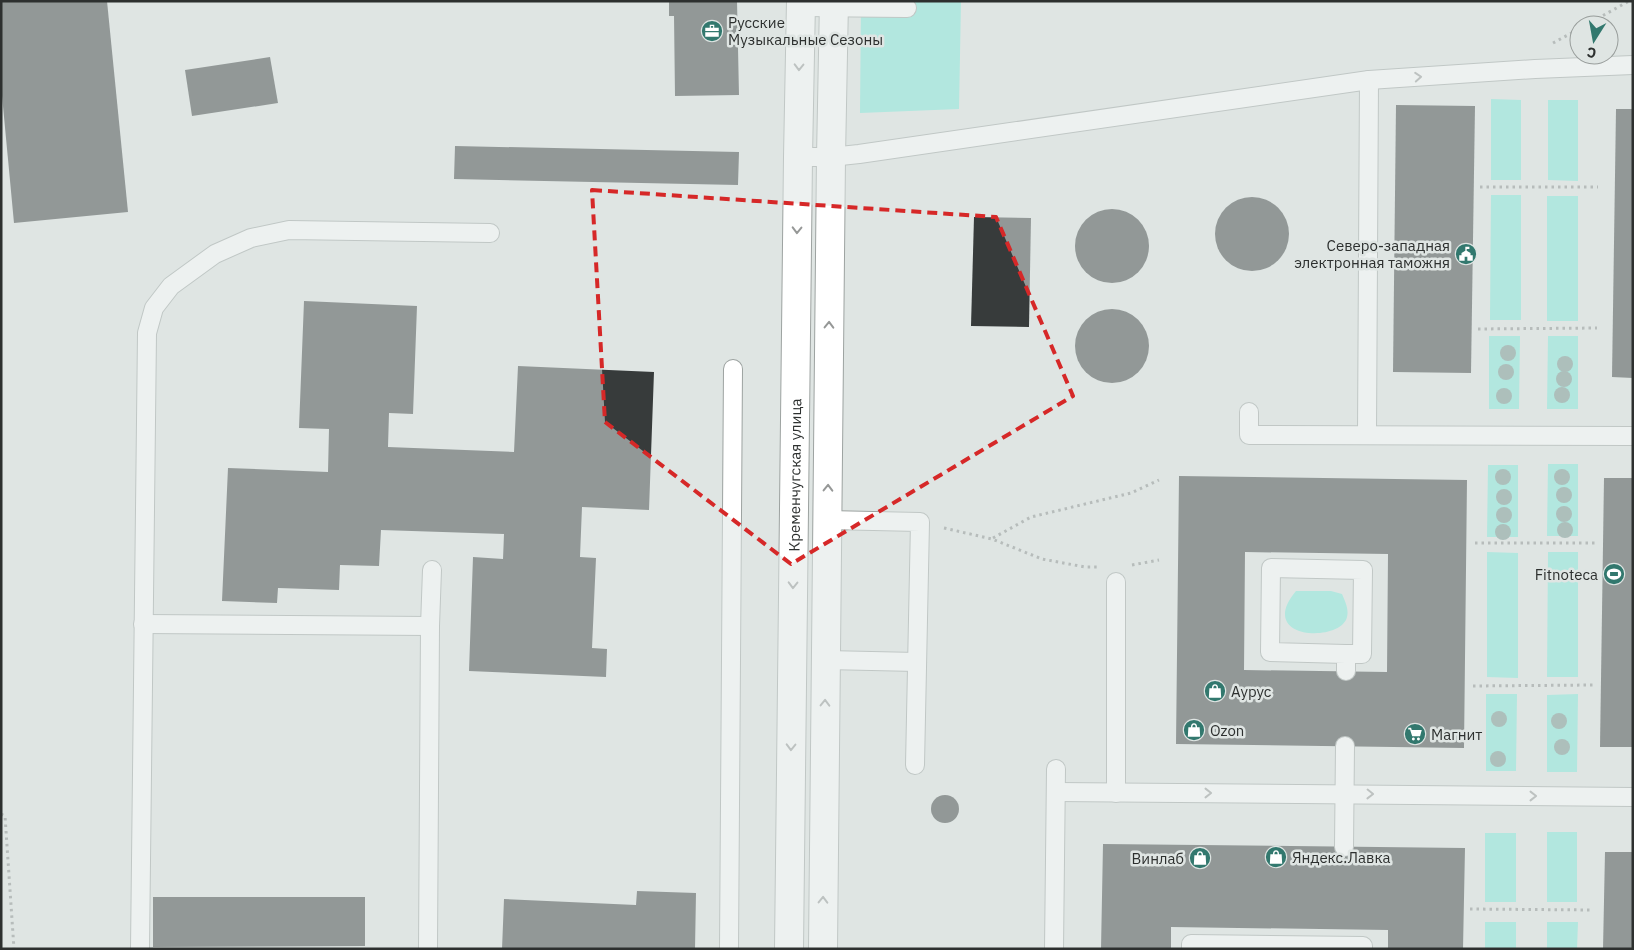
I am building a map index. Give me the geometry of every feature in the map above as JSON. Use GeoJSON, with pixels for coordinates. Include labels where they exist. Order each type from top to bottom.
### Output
{"type":"FeatureCollection","features":[{"type":"Feature","properties":{"kind":"street","name":"Кременчугская улица"},"geometry":{"type":"LineString","coordinates":[[789,949],[801,4]]}},
{"type":"Feature","properties":{"kind":"street"},"geometry":{"type":"LineString","coordinates":[[823,949],[834,4]]}},
{"type":"Feature","properties":{"kind":"lane"},"geometry":{"type":"LineString","coordinates":[[801,4],[907,8]]}},
{"type":"Feature","properties":{"kind":"lane"},"geometry":{"type":"LineString","coordinates":[[798,156],[831,157],[1369,80],[1535,69],[1633,65]]}},
{"type":"Feature","properties":{"kind":"lane"},"geometry":{"type":"LineString","coordinates":[[1367,434],[1369,80]]}},
{"type":"Feature","properties":{"kind":"lane"},"geometry":{"type":"LineString","coordinates":[[140,949],[147,333],[154,308],[171,286],[215,254],[251,238],[289,230],[490,233]]}},
{"type":"Feature","properties":{"kind":"lane"},"geometry":{"type":"LineString","coordinates":[[729,949],[733,369]]}},
{"type":"Feature","properties":{"kind":"lane"},"geometry":{"type":"LineString","coordinates":[[1249,412],[1249,435],[1633,436]]}},
{"type":"Feature","properties":{"kind":"lane"},"geometry":{"type":"LineString","coordinates":[[827,520],[920,522],[915,765]]}},
{"type":"Feature","properties":{"kind":"lane"},"geometry":{"type":"LineString","coordinates":[[1271,568],[1363,570],[1362,654],[1346,654],[1270,652],[1271,568]]}},
{"type":"Feature","properties":{"kind":"lane"},"geometry":{"type":"LineString","coordinates":[[428,949],[432,570]]}},
{"type":"Feature","properties":{"kind":"lane"},"geometry":{"type":"LineString","coordinates":[[1116,582],[1116,792]]}},
{"type":"Feature","properties":{"kind":"lane"},"geometry":{"type":"LineString","coordinates":[[143,624],[430,626]]}},
{"type":"Feature","properties":{"kind":"lane"},"geometry":{"type":"LineString","coordinates":[[1346,654],[1346,671]]}},
{"type":"Feature","properties":{"kind":"lane"},"geometry":{"type":"LineString","coordinates":[[826,660],[917,662]]}},
{"type":"Feature","properties":{"kind":"lane"},"geometry":{"type":"LineString","coordinates":[[1344,847],[1345,746]]}},
{"type":"Feature","properties":{"kind":"lane"},"geometry":{"type":"LineString","coordinates":[[1054,949],[1056,769]]}},
{"type":"Feature","properties":{"kind":"lane"},"geometry":{"type":"LineString","coordinates":[[1056,792],[1633,797]]}},
{"type":"Feature","properties":{"kind":"lane"},"geometry":{"type":"LineString","coordinates":[[1191,949],[1191,944],[1343,937],[1363,946],[1363,949]]}},
{"type":"Feature","properties":{"kind":"path"},"geometry":{"type":"LineString","coordinates":[[1604,15],[1629,1]]}},
{"type":"Feature","properties":{"kind":"path"},"geometry":{"type":"LineString","coordinates":[[1550,45],[1569,35]]}},
{"type":"Feature","properties":{"kind":"path"},"geometry":{"type":"LineString","coordinates":[[1480,187],[1598,188]]}},
{"type":"Feature","properties":{"kind":"path"},"geometry":{"type":"LineString","coordinates":[[1478,329],[1597,328]]}},
{"type":"Feature","properties":{"kind":"path"},"geometry":{"type":"LineString","coordinates":[[992,539],[1031,517],[1130,493],[1158,480]]}},
{"type":"Feature","properties":{"kind":"path"},"geometry":{"type":"LineString","coordinates":[[920,522],[992,539],[1042,559],[1085,567],[1104,566]]}},
{"type":"Feature","properties":{"kind":"path"},"geometry":{"type":"LineString","coordinates":[[1475,543],[1595,543]]}},
{"type":"Feature","properties":{"kind":"path"},"geometry":{"type":"LineString","coordinates":[[1129,565],[1159,560]]}},
{"type":"Feature","properties":{"kind":"path"},"geometry":{"type":"LineString","coordinates":[[1473,686],[1594,685]]}},
{"type":"Feature","properties":{"kind":"path"},"geometry":{"type":"LineString","coordinates":[[1,814],[4,816],[14,949]]}},
{"type":"Feature","properties":{"kind":"path"},"geometry":{"type":"LineString","coordinates":[[1470,909],[1593,910]]}},
{"type":"Feature","properties":{"kind":"highlighted area"},"geometry":{"type":"Polygon","coordinates":[[[592,190],[996,217],[1073,396],[791,564],[605,422],[592,190]]]}},
{"type":"Feature","properties":{"kind":"green space"},"geometry":{"type":"Polygon","coordinates":[[[861,1],[961,1],[959,109],[860,113],[861,1]]]}},
{"type":"Feature","properties":{"kind":"green space"},"geometry":{"type":"Polygon","coordinates":[[[1491,99],[1521,100],[1521,180],[1491,180],[1491,99]]]}},
{"type":"Feature","properties":{"kind":"green space"},"geometry":{"type":"Polygon","coordinates":[[[1548,100],[1578,100],[1578,181],[1548,180],[1548,100]]]}},
{"type":"Feature","properties":{"kind":"green space"},"geometry":{"type":"Polygon","coordinates":[[[1491,195],[1521,195],[1521,320],[1490,320],[1491,195]]]}},
{"type":"Feature","properties":{"kind":"green space"},"geometry":{"type":"Polygon","coordinates":[[[1547,196],[1578,196],[1578,321],[1547,321],[1547,196]]]}},
{"type":"Feature","properties":{"kind":"green space"},"geometry":{"type":"Polygon","coordinates":[[[1489,336],[1520,336],[1519,409],[1489,409],[1489,336]]]}},
{"type":"Feature","properties":{"kind":"green space"},"geometry":{"type":"Polygon","coordinates":[[[1548,336],[1578,336],[1578,409],[1547,409],[1548,336]]]}},
{"type":"Feature","properties":{"kind":"green space"},"geometry":{"type":"Polygon","coordinates":[[[1548,464],[1578,464],[1578,536],[1547,536],[1548,464]]]}},
{"type":"Feature","properties":{"kind":"green space"},"geometry":{"type":"Polygon","coordinates":[[[1488,465],[1518,465],[1518,537],[1487,537],[1488,465]]]}},
{"type":"Feature","properties":{"kind":"green space"},"geometry":{"type":"Polygon","coordinates":[[[1487,552],[1518,553],[1518,678],[1487,677],[1487,552]]]}},
{"type":"Feature","properties":{"kind":"green space"},"geometry":{"type":"Polygon","coordinates":[[[1548,552],[1578,552],[1578,677],[1547,677],[1548,552]]]}},
{"type":"Feature","properties":{"kind":"green space"},"geometry":{"type":"Polygon","coordinates":[[[1296,591],[1331,591],[1342,594],[1347,608],[1347,617],[1341,625],[1331,631],[1304,632],[1293,628],[1286,619],[1286,607],[1296,591]]]}},
{"type":"Feature","properties":{"kind":"green space"},"geometry":{"type":"Polygon","coordinates":[[[1486,694],[1517,694],[1516,771],[1486,771],[1486,694]]]}},
{"type":"Feature","properties":{"kind":"green space"},"geometry":{"type":"Polygon","coordinates":[[[1578,694],[1577,772],[1547,772],[1547,695],[1578,694]]]}},
{"type":"Feature","properties":{"kind":"green space"},"geometry":{"type":"Polygon","coordinates":[[[1547,832],[1577,832],[1577,902],[1547,902],[1547,832]]]}},
{"type":"Feature","properties":{"kind":"green space"},"geometry":{"type":"Polygon","coordinates":[[[1485,833],[1516,833],[1516,902],[1485,902],[1485,833]]]}},
{"type":"Feature","properties":{"kind":"green space"},"geometry":{"type":"Polygon","coordinates":[[[1485,922],[1516,922],[1516,949],[1485,949],[1485,922]]]}},
{"type":"Feature","properties":{"kind":"green space"},"geometry":{"type":"Polygon","coordinates":[[[1547,922],[1578,922],[1577,949],[1547,949],[1547,922]]]}},
{"type":"Feature","properties":{"kind":"building"},"geometry":{"type":"Polygon","coordinates":[[[1,1],[107,1],[128,212],[14,223],[1,85],[1,1]]]}},
{"type":"Feature","properties":{"kind":"building"},"geometry":{"type":"Polygon","coordinates":[[[669,1],[737,1],[739,95],[675,96],[674,16],[669,16],[669,1]]]}},
{"type":"Feature","properties":{"kind":"building"},"geometry":{"type":"Polygon","coordinates":[[[270,57],[278,103],[192,116],[185,70],[270,57]]]}},
{"type":"Feature","properties":{"kind":"building"},"geometry":{"type":"Polygon","coordinates":[[[1396,105],[1475,106],[1471,373],[1393,372],[1396,105]]]}},
{"type":"Feature","properties":{"kind":"building"},"geometry":{"type":"Polygon","coordinates":[[[1616,109],[1633,109],[1633,378],[1612,377],[1616,109]]]}},
{"type":"Feature","properties":{"kind":"building"},"geometry":{"type":"Polygon","coordinates":[[[455,146],[739,152],[738,185],[454,179],[455,146]]]}},
{"type":"Feature","properties":{"kind":"building"},"geometry":{"type":"Polygon","coordinates":[[[1245,197],[1259,197],[1273,203],[1283,213],[1289,227],[1289,241],[1283,255],[1273,265],[1259,271],[1245,271],[1231,265],[1221,255],[1215,241],[1215,227],[1221,213],[1231,203],[1245,197]]]}},
{"type":"Feature","properties":{"kind":"building"},"geometry":{"type":"Polygon","coordinates":[[[1105,209],[1119,209],[1133,215],[1143,225],[1149,239],[1149,253],[1143,267],[1133,277],[1119,283],[1105,283],[1091,277],[1081,267],[1075,253],[1075,239],[1081,225],[1091,215],[1105,209]]]}},
{"type":"Feature","properties":{"kind":"building"},"geometry":{"type":"Polygon","coordinates":[[[974,217],[1031,218],[1029,327],[971,326],[974,217]]]}},
{"type":"Feature","properties":{"kind":"building"},"geometry":{"type":"Polygon","coordinates":[[[304,301],[417,306],[413,414],[389,413],[388,447],[514,452],[518,366],[654,372],[649,510],[582,507],[580,557],[596,558],[592,648],[607,649],[606,677],[469,671],[473,557],[503,559],[504,534],[381,530],[379,566],[340,565],[339,590],[278,588],[277,603],[222,601],[228,468],[328,472],[329,429],[299,428],[304,301]]]}},
{"type":"Feature","properties":{"kind":"building"},"geometry":{"type":"Polygon","coordinates":[[[1105,309],[1119,309],[1133,315],[1143,325],[1149,339],[1149,353],[1143,367],[1133,377],[1119,383],[1105,383],[1091,377],[1081,367],[1075,353],[1075,339],[1081,325],[1091,315],[1105,309]]]}},
{"type":"Feature","properties":{"kind":"building"},"geometry":{"type":"Polygon","coordinates":[[[1179,476],[1467,480],[1464,748],[1176,744],[1179,476]],[[1245,552],[1244,670],[1387,672],[1388,554],[1245,552]]]}},
{"type":"Feature","properties":{"kind":"building"},"geometry":{"type":"Polygon","coordinates":[[[1604,478],[1633,478],[1633,747],[1600,747],[1604,478]]]}},
{"type":"Feature","properties":{"kind":"building"},"geometry":{"type":"Polygon","coordinates":[[[945,795],[955,799],[959,809],[955,819],[945,823],[935,819],[931,809],[935,799],[945,795]]]}},
{"type":"Feature","properties":{"kind":"building"},"geometry":{"type":"Polygon","coordinates":[[[1103,844],[1465,848],[1463,949],[1388,949],[1388,930],[1171,927],[1171,949],[1101,949],[1103,844]]]}},
{"type":"Feature","properties":{"kind":"building"},"geometry":{"type":"Polygon","coordinates":[[[1605,852],[1633,852],[1633,949],[1603,949],[1605,852]]]}},
{"type":"Feature","properties":{"kind":"building"},"geometry":{"type":"Polygon","coordinates":[[[637,891],[696,893],[695,949],[502,949],[504,899],[636,905],[637,891]]]}},
{"type":"Feature","properties":{"kind":"building"},"geometry":{"type":"Polygon","coordinates":[[[153,897],[365,897],[365,946],[153,947],[153,897]]]}},
{"type":"Feature","properties":{"kind":"place","name":"Русские Музыкальные Сезоны"},"geometry":{"type":"Point","coordinates":[712,31]}},
{"type":"Feature","properties":{"kind":"place","name":"Северо-западная электронная таможня"},"geometry":{"type":"Point","coordinates":[1466,254]}},
{"type":"Feature","properties":{"kind":"place","name":"Fitnoteca"},"geometry":{"type":"Point","coordinates":[1614,574]}},
{"type":"Feature","properties":{"kind":"place","name":"Аурус"},"geometry":{"type":"Point","coordinates":[1215,691]}},
{"type":"Feature","properties":{"kind":"place","name":"Ozon"},"geometry":{"type":"Point","coordinates":[1194,730]}},
{"type":"Feature","properties":{"kind":"place","name":"Магнит"},"geometry":{"type":"Point","coordinates":[1415,734]}},
{"type":"Feature","properties":{"kind":"place","name":"Яндекс.Лавка"},"geometry":{"type":"Point","coordinates":[1276,857]}},
{"type":"Feature","properties":{"kind":"place","name":"Винлаб"},"geometry":{"type":"Point","coordinates":[1200,858]}}]}
